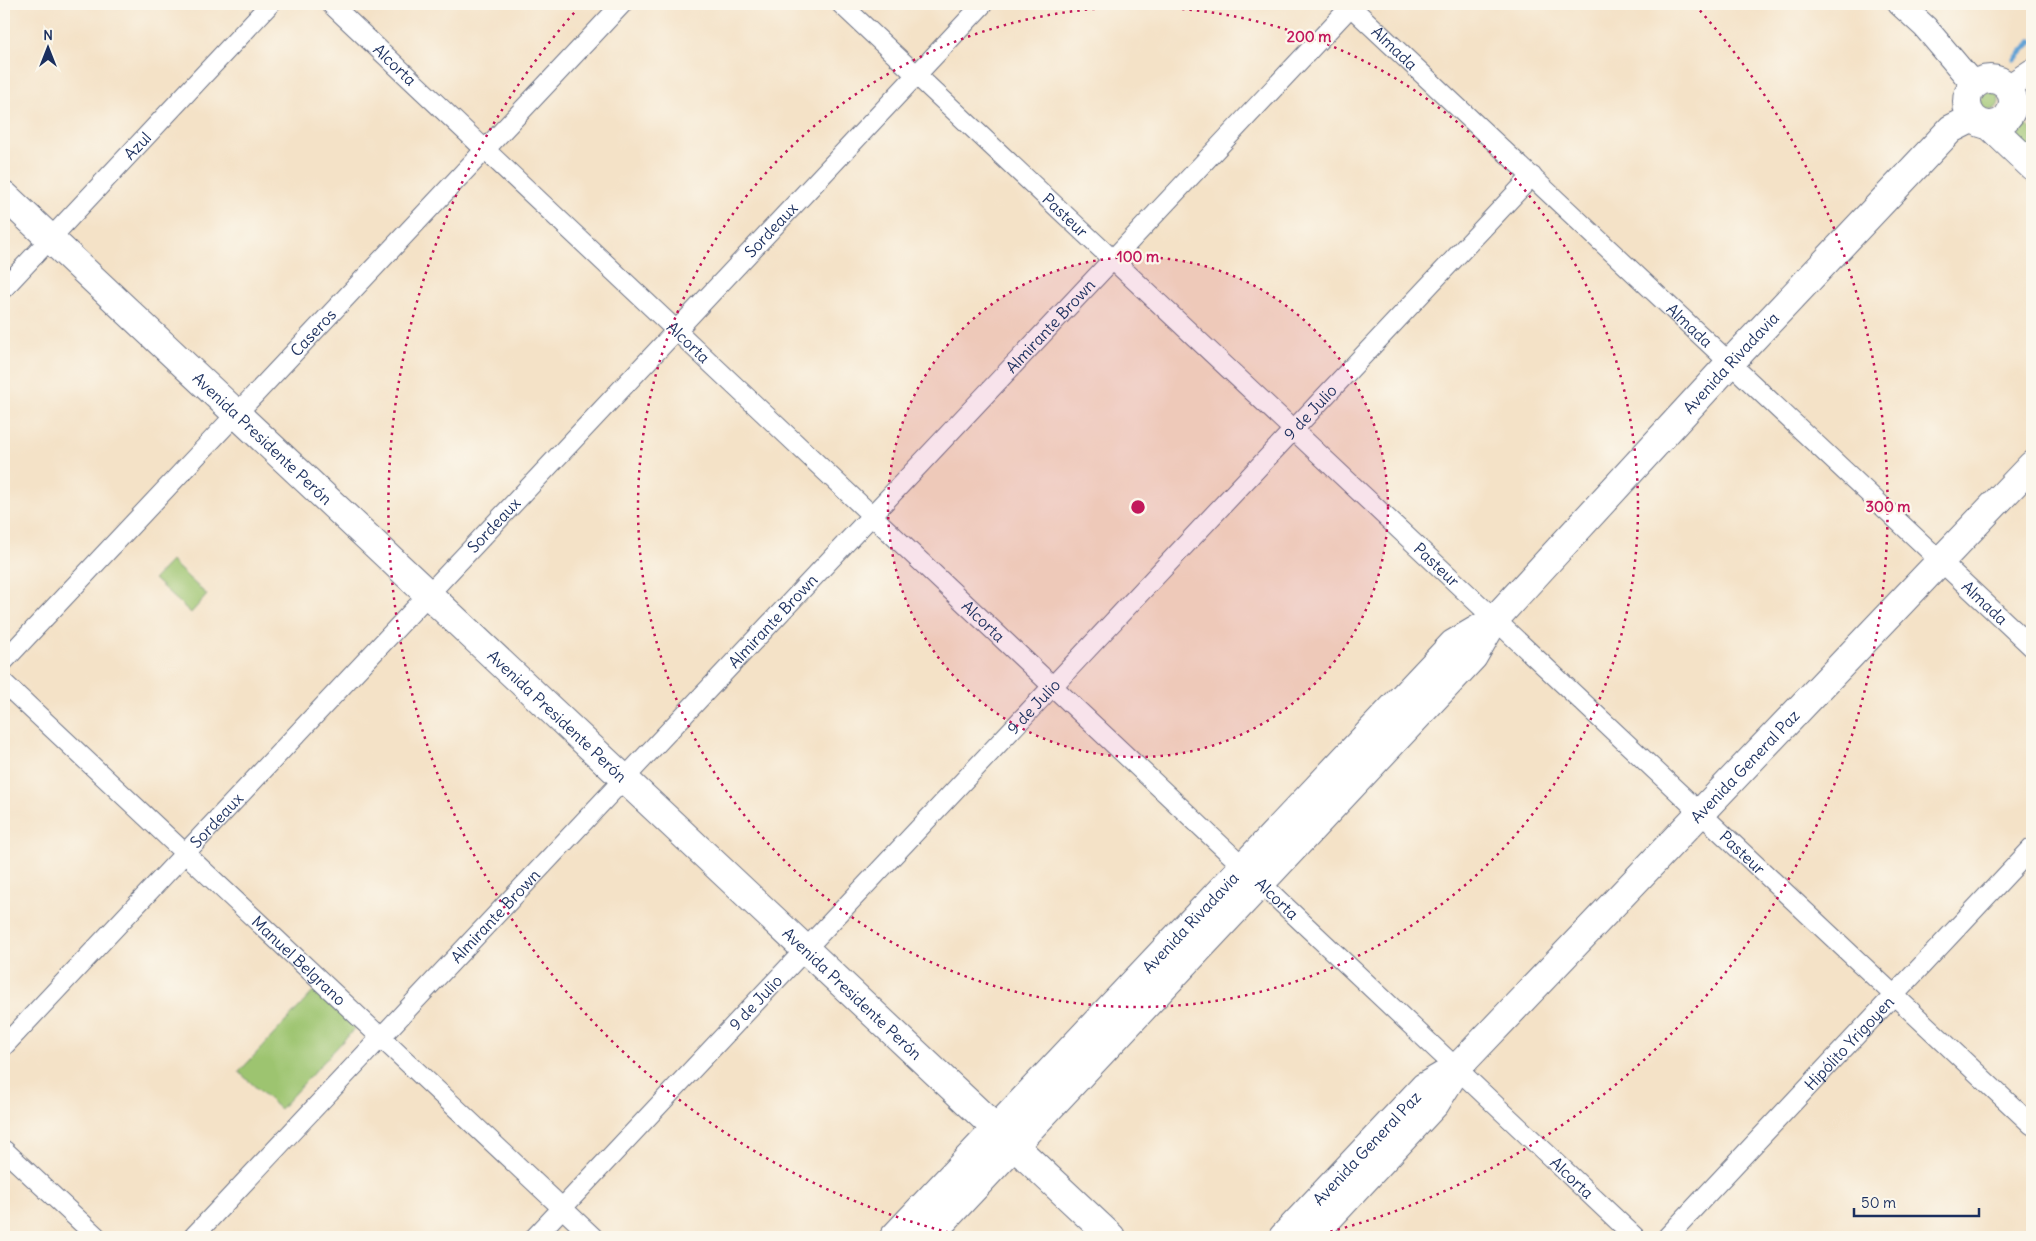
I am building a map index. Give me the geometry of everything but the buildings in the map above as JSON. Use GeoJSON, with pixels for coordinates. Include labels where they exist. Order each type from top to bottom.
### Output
{"type":"FeatureCollection","features":[{"type":"Feature","properties":{"kind":"main road"},"geometry":{"type":"LineString","coordinates":[[1981,122],[1996,125],[2007,118],[2018,102],[1994,79],[1984,80],[1974,85],[1967,101],[1981,122],[2032,166]]}},
{"type":"Feature","properties":{"kind":"main road","name":"Avenida Rivadavia"},"geometry":{"type":"LineString","coordinates":[[894,1237],[1005,1137],[1252,875],[1473,657],[1495,620],[1729,364],[1951,128],[1981,122]]}},
{"type":"Feature","properties":{"kind":"main road","name":"Avenida Presidente Perón"},"geometry":{"type":"LineString","coordinates":[[4,195],[1111,1237]]}},
{"type":"Feature","properties":{"kind":"main road","name":"Avenida General Paz"},"geometry":{"type":"LineString","coordinates":[[1311,1237],[1435,1104],[1458,1067],[2032,465]]}},
{"type":"Feature","properties":{"kind":"main road","name":"Avenida General Paz"},"geometry":{"type":"LineString","coordinates":[[1283,1237],[1424,1087],[1458,1067]]}},
{"type":"Feature","properties":{"kind":"main road","name":"Avenida Rivadavia"},"geometry":{"type":"LineString","coordinates":[[928,1237],[1005,1137]]}},
{"type":"Feature","properties":{"kind":"street","name":"Azul"},"geometry":{"type":"LineString","coordinates":[[4,288],[270,4]]}},
{"type":"Feature","properties":{"kind":"street","name":"Alcorta"},"geometry":{"type":"LineString","coordinates":[[331,4],[1052,687],[1458,1067],[1635,1237]]}},
{"type":"Feature","properties":{"kind":"street","name":"Caseros"},"geometry":{"type":"LineString","coordinates":[[4,661],[622,4]]}},
{"type":"Feature","properties":{"kind":"street","name":"Pasteur"},"geometry":{"type":"LineString","coordinates":[[841,4],[2032,1125]]}},
{"type":"Feature","properties":{"kind":"street","name":"Sordeaux"},"geometry":{"type":"LineString","coordinates":[[4,1046],[984,4]]}},
{"type":"Feature","properties":{"kind":"street"},"geometry":{"type":"LineString","coordinates":[[1900,4],[1925,27],[1974,85]]}},
{"type":"Feature","properties":{"kind":"street","name":"Almada"},"geometry":{"type":"LineString","coordinates":[[1350,5],[1729,364],[2032,647]]}},
{"type":"Feature","properties":{"kind":"street","name":"Almirante Brown"},"geometry":{"type":"LineString","coordinates":[[193,1237],[1350,5]]}},
{"type":"Feature","properties":{"kind":"street"},"geometry":{"type":"LineString","coordinates":[[2018,102],[2032,72]]}},
{"type":"Feature","properties":{"kind":"street","name":"9 de Julio"},"geometry":{"type":"LineString","coordinates":[[535,1237],[1532,176]]}},
{"type":"Feature","properties":{"kind":"street","name":"Manuel Belgrano"},"geometry":{"type":"LineString","coordinates":[[4,683],[593,1237]]}},
{"type":"Feature","properties":{"kind":"street","name":"Hipólito Yrigoyen"},"geometry":{"type":"LineString","coordinates":[[1667,1237],[2032,848]]}},
{"type":"Feature","properties":{"kind":"street"},"geometry":{"type":"LineString","coordinates":[[4,1150],[97,1237]]}},
{"type":"Feature","properties":{"kind":"green space"},"geometry":{"type":"Polygon","coordinates":[[[1986,92],[1994,92],[1999,97],[1997,108],[1986,110],[1981,105],[1981,97],[1986,92]]]}},
{"type":"Feature","properties":{"kind":"green space"},"geometry":{"type":"Polygon","coordinates":[[[2027,125],[2032,130],[2032,152],[2017,137],[2027,125]]]}},
{"type":"Feature","properties":{"kind":"green space"},"geometry":{"type":"Polygon","coordinates":[[[171,561],[207,595],[191,613],[154,579],[171,561]]]}},
{"type":"Feature","properties":{"kind":"green space"},"geometry":{"type":"Polygon","coordinates":[[[314,991],[355,1028],[280,1109],[239,1072],[314,991]]]}},
{"type":"Feature","properties":{"kind":"waterway"},"geometry":{"type":"LineString","coordinates":[[2015,59],[2032,41]]}}]}
